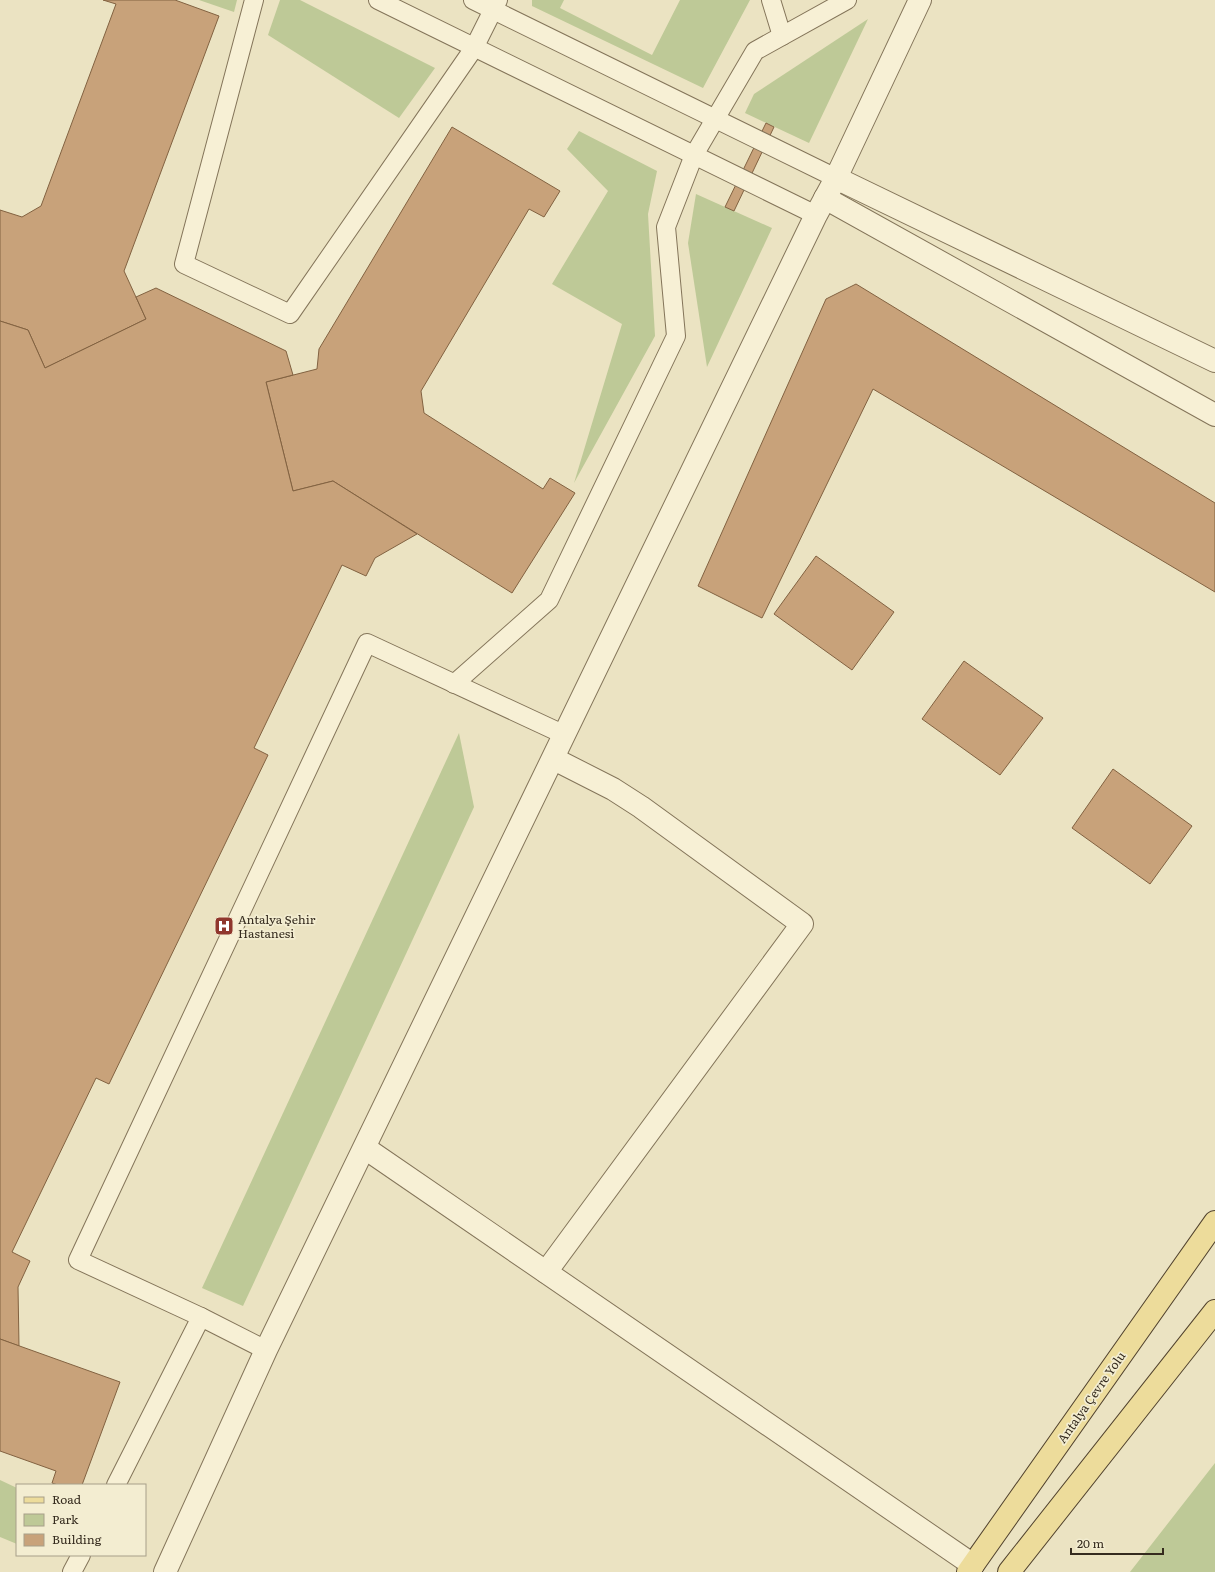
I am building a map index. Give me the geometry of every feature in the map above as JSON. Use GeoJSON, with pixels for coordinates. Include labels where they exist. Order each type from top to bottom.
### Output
{"type":"FeatureCollection","features":[{"type":"Feature","properties":{"kind":"main road","name":"Antalya Çevre Yolu"},"geometry":{"type":"LineString","coordinates":[[970,1568],[1215,1222]]}},
{"type":"Feature","properties":{"kind":"main road"},"geometry":{"type":"LineString","coordinates":[[1009,1572],[1215,1311]]}},
{"type":"Feature","properties":{"kind":"street"},"geometry":{"type":"LineString","coordinates":[[165,1572],[266,1350],[554,759],[820,207],[836,178],[920,0]]}},
{"type":"Feature","properties":{"kind":"street"},"geometry":{"type":"LineString","coordinates":[[836,178],[1215,361]]}},
{"type":"Feature","properties":{"kind":"street"},"geometry":{"type":"LineString","coordinates":[[820,207],[1215,415]]}},
{"type":"Feature","properties":{"kind":"street"},"geometry":{"type":"LineString","coordinates":[[546,1272],[802,924],[641,807],[613,789],[554,759]]}},
{"type":"Feature","properties":{"kind":"street"},"geometry":{"type":"LineString","coordinates":[[365,1148],[546,1272],[970,1568]]}},
{"type":"Feature","properties":{"kind":"lane"},"geometry":{"type":"LineString","coordinates":[[254,0],[184,264],[290,314],[474,48],[495,5]]}},
{"type":"Feature","properties":{"kind":"lane"},"geometry":{"type":"LineString","coordinates":[[378,0],[694,156],[820,207]]}},
{"type":"Feature","properties":{"kind":"lane"},"geometry":{"type":"LineString","coordinates":[[473,0],[495,5],[715,119],[836,178]]}},
{"type":"Feature","properties":{"kind":"lane"},"geometry":{"type":"LineString","coordinates":[[771,0],[782,36]]}},
{"type":"Feature","properties":{"kind":"lane"},"geometry":{"type":"LineString","coordinates":[[454,684],[549,600],[676,336],[666,227],[694,156],[715,119],[755,51],[847,0]]}},
{"type":"Feature","properties":{"kind":"lane"},"geometry":{"type":"LineString","coordinates":[[266,1350],[200,1317],[78,1260],[367,643],[565,735]]}},
{"type":"Feature","properties":{"kind":"lane"},"geometry":{"type":"LineString","coordinates":[[116,1484],[200,1317]]}},
{"type":"Feature","properties":{"kind":"lane"},"geometry":{"type":"LineString","coordinates":[[72,1572],[80,1556]]}},
{"type":"Feature","properties":{"kind":"green space"},"geometry":{"type":"Polygon","coordinates":[[[199,0],[237,0],[234,12],[199,0]]]}},
{"type":"Feature","properties":{"kind":"green space"},"geometry":{"type":"Polygon","coordinates":[[[280,0],[300,0],[435,68],[399,118],[268,35],[280,0]]]}},
{"type":"Feature","properties":{"kind":"green space"},"geometry":{"type":"Polygon","coordinates":[[[532,0],[564,0],[560,8],[652,55],[680,0],[750,0],[703,88],[532,6],[532,0]]]}},
{"type":"Feature","properties":{"kind":"green space"},"geometry":{"type":"Polygon","coordinates":[[[868,19],[809,143],[745,113],[754,94],[868,19]]]}},
{"type":"Feature","properties":{"kind":"green space"},"geometry":{"type":"Polygon","coordinates":[[[579,131],[657,171],[648,214],[655,336],[574,483],[622,324],[552,284],[608,191],[567,149],[579,131]]]}},
{"type":"Feature","properties":{"kind":"green space"},"geometry":{"type":"Polygon","coordinates":[[[696,194],[772,228],[707,367],[688,243],[696,194]]]}},
{"type":"Feature","properties":{"kind":"green space"},"geometry":{"type":"Polygon","coordinates":[[[459,733],[474,807],[243,1306],[202,1288],[459,733]]]}},
{"type":"Feature","properties":{"kind":"green space"},"geometry":{"type":"Polygon","coordinates":[[[1215,1463],[1215,1572],[1130,1572],[1215,1463]]]}},
{"type":"Feature","properties":{"kind":"green space"},"geometry":{"type":"Polygon","coordinates":[[[0,1480],[16,1488],[16,1544],[0,1537],[0,1480]]]}},
{"type":"Feature","properties":{"kind":"building"},"geometry":{"type":"Polygon","coordinates":[[[103,0],[175,0],[219,16],[124,271],[146,319],[45,368],[28,330],[0,321],[0,210],[22,217],[41,206],[116,4],[103,0]]]}},
{"type":"Feature","properties":{"kind":"building"},"geometry":{"type":"Polygon","coordinates":[[[766,123],[774,127],[734,211],[725,207],[766,123]]]}},
{"type":"Feature","properties":{"kind":"building"},"geometry":{"type":"Polygon","coordinates":[[[452,127],[560,191],[544,217],[529,209],[421,391],[424,413],[543,489],[550,478],[575,493],[512,593],[333,481],[293,491],[266,382],[317,369],[319,349],[452,127]]]}},
{"type":"Feature","properties":{"kind":"building"},"geometry":{"type":"Polygon","coordinates":[[[856,284],[1215,503],[1215,592],[873,389],[762,618],[698,586],[826,299],[856,284]]]}},
{"type":"Feature","properties":{"kind":"building"},"geometry":{"type":"Polygon","coordinates":[[[156,288],[286,351],[293,375],[266,382],[293,491],[333,481],[417,534],[375,558],[366,576],[342,565],[254,748],[268,755],[109,1084],[96,1078],[12,1252],[30,1261],[18,1287],[19,1346],[0,1339],[0,321],[28,330],[45,368],[146,319],[136,297],[156,288]]]}},
{"type":"Feature","properties":{"kind":"building"},"geometry":{"type":"Polygon","coordinates":[[[816,556],[894,612],[852,670],[774,614],[816,556]]]}},
{"type":"Feature","properties":{"kind":"building"},"geometry":{"type":"Polygon","coordinates":[[[964,661],[1043,718],[1000,775],[922,719],[964,661]]]}},
{"type":"Feature","properties":{"kind":"building"},"geometry":{"type":"Polygon","coordinates":[[[1113,769],[1192,826],[1150,884],[1072,828],[1113,769]]]}},
{"type":"Feature","properties":{"kind":"building"},"geometry":{"type":"Polygon","coordinates":[[[0,1339],[120,1382],[82,1484],[52,1483],[56,1471],[0,1451],[0,1339]]]}},
{"type":"Feature","properties":{"kind":"place","name":"Antalya Şehir Hastanesi"},"geometry":{"type":"Point","coordinates":[224,926]}}]}
